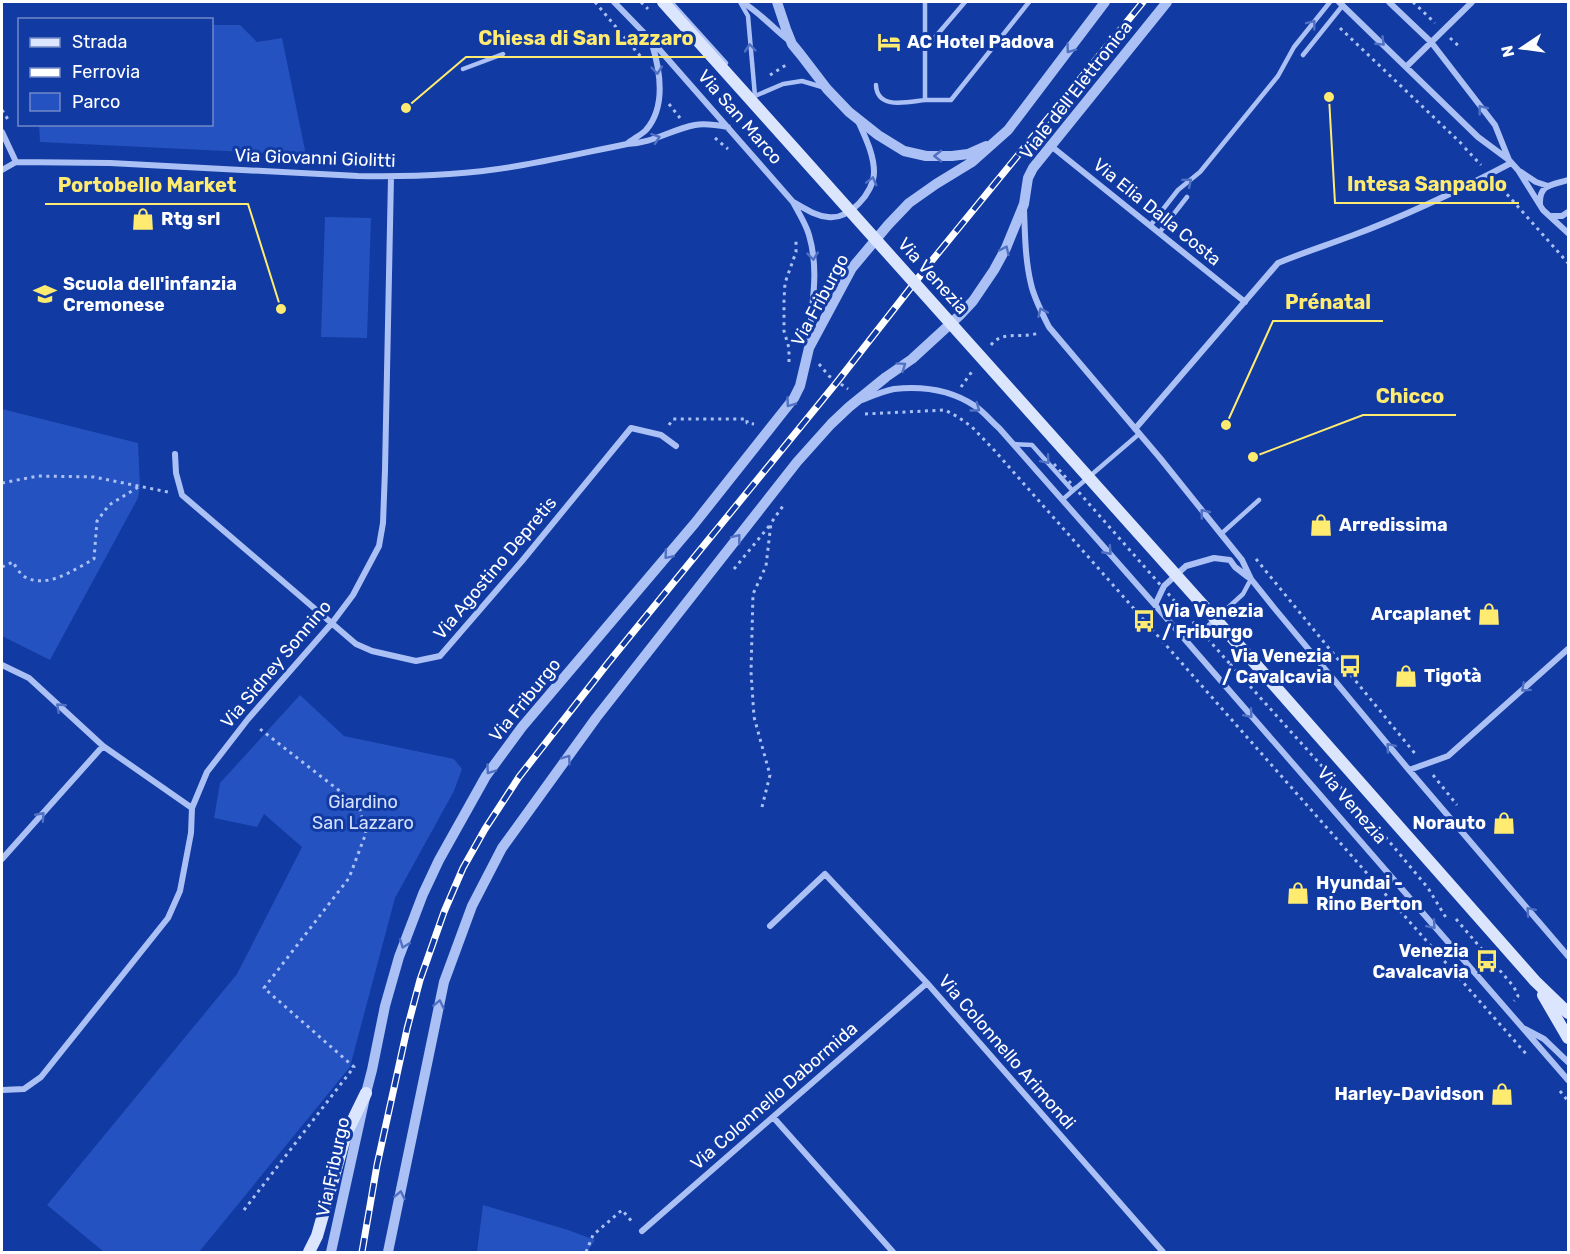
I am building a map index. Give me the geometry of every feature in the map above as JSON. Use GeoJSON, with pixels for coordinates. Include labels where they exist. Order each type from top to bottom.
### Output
{"type":"FeatureCollection","features":[{"type":"Feature","properties":{"kind":"main road","name":"Via Venezia"},"geometry":{"type":"LineString","coordinates":[[663,2],[1244,651],[1535,981],[1569,1013]]}},
{"type":"Feature","properties":{"kind":"main road","name":"Via Venezia"},"geometry":{"type":"LineString","coordinates":[[1535,981],[1569,1038]]}},
{"type":"Feature","properties":{"kind":"main road"},"geometry":{"type":"LineString","coordinates":[[309,1252],[317,1236],[346,1134],[366,1093]]}},
{"type":"Feature","properties":{"kind":"street","name":"Via San Marco"},"geometry":{"type":"LineString","coordinates":[[614,2],[651,40],[793,202],[809,233],[812,247],[815,284],[809,348]]}},
{"type":"Feature","properties":{"kind":"street","name":"Via San Marco"},"geometry":{"type":"LineString","coordinates":[[741,2],[754,9],[792,44],[828,89],[857,119],[904,151],[926,156],[952,156],[968,154],[995,143]]}},
{"type":"Feature","properties":{"kind":"street"},"geometry":{"type":"LineString","coordinates":[[777,2],[792,44]]}},
{"type":"Feature","properties":{"kind":"street"},"geometry":{"type":"LineString","coordinates":[[781,14],[782,2]]}},
{"type":"Feature","properties":{"kind":"street","name":"Via Friburgo"},"geometry":{"type":"LineString","coordinates":[[331,1252],[385,1006],[399,957],[423,894],[439,860],[480,785],[522,727],[687,531],[794,398],[800,386],[809,348],[852,268],[909,203],[972,162],[1008,130],[1105,2]]}},
{"type":"Feature","properties":{"kind":"street","name":"Viale dell'Elettronica"},"geometry":{"type":"LineString","coordinates":[[855,402],[912,359],[973,301],[1006,248],[1024,204],[1028,178],[1033,168],[1167,2]]}},
{"type":"Feature","properties":{"kind":"street"},"geometry":{"type":"LineString","coordinates":[[1389,2],[1431,42],[1495,125],[1510,162]]}},
{"type":"Feature","properties":{"kind":"street"},"geometry":{"type":"LineString","coordinates":[[1406,67],[1472,2]]}},
{"type":"Feature","properties":{"kind":"street"},"geometry":{"type":"LineString","coordinates":[[1341,3],[1478,137],[1518,170],[1536,182],[1548,186]]}},
{"type":"Feature","properties":{"kind":"street","name":"Via Giovanni Giolitti"},"geometry":{"type":"LineString","coordinates":[[627,144],[645,131],[652,121],[659,100],[658,64],[651,40]]}},
{"type":"Feature","properties":{"kind":"street","name":"Via San Marco"},"geometry":{"type":"LineString","coordinates":[[793,202],[814,214],[831,218],[847,213],[863,200],[870,189],[874,175],[873,160],[857,119]]}},
{"type":"Feature","properties":{"kind":"street","name":"Via Giovanni Giolitti"},"geometry":{"type":"LineString","coordinates":[[16,162],[110,163],[391,177],[460,173],[521,166],[640,143],[697,125],[711,124],[728,127]]}},
{"type":"Feature","properties":{"kind":"street"},"geometry":{"type":"LineString","coordinates":[[2,132],[16,162],[2,170]]}},
{"type":"Feature","properties":{"kind":"street","name":"Via Elia Dalla Costa"},"geometry":{"type":"LineString","coordinates":[[1050,145],[1245,302]]}},
{"type":"Feature","properties":{"kind":"street"},"geometry":{"type":"LineString","coordinates":[[1137,431],[1278,263],[1311,249],[1352,236],[1446,196],[1510,162]]}},
{"type":"Feature","properties":{"kind":"street"},"geometry":{"type":"LineString","coordinates":[[1518,170],[1543,210],[1569,233]]}},
{"type":"Feature","properties":{"kind":"street","name":"Via Sidney Sonnino"},"geometry":{"type":"LineString","coordinates":[[2,1090],[24,1089],[41,1077],[168,918],[180,891],[191,833],[192,808],[207,772],[248,718],[332,623],[353,595],[379,546],[383,523],[386,459],[391,177]]}},
{"type":"Feature","properties":{"kind":"street"},"geometry":{"type":"LineString","coordinates":[[1540,205],[1541,194],[1548,186],[1569,180]]}},
{"type":"Feature","properties":{"kind":"street"},"geometry":{"type":"LineString","coordinates":[[1559,183],[1569,188]]}},
{"type":"Feature","properties":{"kind":"street"},"geometry":{"type":"LineString","coordinates":[[1024,204],[1026,258],[1031,285],[1049,327],[1242,560],[1251,579]]}},
{"type":"Feature","properties":{"kind":"street"},"geometry":{"type":"LineString","coordinates":[[1551,216],[1562,216],[1569,212]]}},
{"type":"Feature","properties":{"kind":"street","name":"Via Venezia"},"geometry":{"type":"LineString","coordinates":[[855,402],[892,390],[922,389],[940,390],[976,406],[999,428],[1155,605],[1569,1080]]}},
{"type":"Feature","properties":{"kind":"street"},"geometry":{"type":"LineString","coordinates":[[388,1252],[444,982],[472,906],[502,848],[596,718],[797,462],[831,424],[855,402]]}},
{"type":"Feature","properties":{"kind":"street","name":"Via Agostino Depretis"},"geometry":{"type":"LineString","coordinates":[[182,495],[356,644],[372,651],[416,661],[440,656],[522,561],[631,428],[661,435],[676,446]]}},
{"type":"Feature","properties":{"kind":"street"},"geometry":{"type":"LineString","coordinates":[[175,454],[176,473],[182,495]]}},
{"type":"Feature","properties":{"kind":"street"},"geometry":{"type":"LineString","coordinates":[[1155,605],[1164,586],[1186,566],[1214,558],[1230,560],[1235,567],[1251,579],[1409,770],[1569,956]]}},
{"type":"Feature","properties":{"kind":"street"},"geometry":{"type":"LineString","coordinates":[[1409,770],[1448,756],[1569,649]]}},
{"type":"Feature","properties":{"kind":"street"},"geometry":{"type":"LineString","coordinates":[[2,665],[29,678],[103,746],[192,808]]}},
{"type":"Feature","properties":{"kind":"street"},"geometry":{"type":"LineString","coordinates":[[2,859],[103,746]]}},
{"type":"Feature","properties":{"kind":"street","name":"Via Colonnello Arimondi"},"geometry":{"type":"LineString","coordinates":[[770,926],[825,874],[927,983],[1163,1252]]}},
{"type":"Feature","properties":{"kind":"street","name":"Via Colonnello Dabormida"},"geometry":{"type":"LineString","coordinates":[[642,1231],[927,983]]}},
{"type":"Feature","properties":{"kind":"street","name":"Via Venezia"},"geometry":{"type":"LineString","coordinates":[[1522,1028],[1545,1039],[1569,1062]]}},
{"type":"Feature","properties":{"kind":"street"},"geometry":{"type":"LineString","coordinates":[[773,1117],[893,1252]]}},
{"type":"Feature","properties":{"kind":"lane"},"geometry":{"type":"LineString","coordinates":[[671,2],[843,195]]}},
{"type":"Feature","properties":{"kind":"lane"},"geometry":{"type":"LineString","coordinates":[[741,2],[748,16],[755,96]]}},
{"type":"Feature","properties":{"kind":"lane"},"geometry":{"type":"LineString","coordinates":[[925,2],[925,100]]}},
{"type":"Feature","properties":{"kind":"lane"},"geometry":{"type":"LineString","coordinates":[[926,49],[965,2]]}},
{"type":"Feature","properties":{"kind":"lane"},"geometry":{"type":"LineString","coordinates":[[876,85],[876,91],[881,99],[888,103],[951,100],[1029,2]]}},
{"type":"Feature","properties":{"kind":"lane"},"geometry":{"type":"LineString","coordinates":[[1150,226],[1178,190],[1200,172],[1278,76],[1294,47],[1330,2]]}},
{"type":"Feature","properties":{"kind":"lane"},"geometry":{"type":"LineString","coordinates":[[1303,55],[1332,20],[1341,3]]}},
{"type":"Feature","properties":{"kind":"lane"},"geometry":{"type":"LineString","coordinates":[[463,69],[503,54]]}},
{"type":"Feature","properties":{"kind":"lane"},"geometry":{"type":"LineString","coordinates":[[755,96],[783,84],[802,81],[828,89]]}},
{"type":"Feature","properties":{"kind":"lane"},"geometry":{"type":"LineString","coordinates":[[1159,232],[1187,197]]}},
{"type":"Feature","properties":{"kind":"lane"},"geometry":{"type":"LineString","coordinates":[[1062,500],[1137,431]]}},
{"type":"Feature","properties":{"kind":"lane"},"geometry":{"type":"LineString","coordinates":[[1013,444],[1032,445],[1072,490]]}},
{"type":"Feature","properties":{"kind":"lane"},"geometry":{"type":"LineString","coordinates":[[1221,534],[1258,500]]}},
{"type":"Feature","properties":{"kind":"lane"},"geometry":{"type":"LineString","coordinates":[[1185,640],[1197,636],[1244,594],[1251,579]]}},
{"type":"Feature","properties":{"kind":"path"},"geometry":{"type":"LineString","coordinates":[[595,2],[644,60]]}},
{"type":"Feature","properties":{"kind":"path"},"geometry":{"type":"LineString","coordinates":[[1413,2],[1419,8]]}},
{"type":"Feature","properties":{"kind":"path"},"geometry":{"type":"LineString","coordinates":[[1332,20],[1469,152]]}},
{"type":"Feature","properties":{"kind":"path"},"geometry":{"type":"LineString","coordinates":[[768,77],[786,65]]}},
{"type":"Feature","properties":{"kind":"path"},"geometry":{"type":"LineString","coordinates":[[667,101],[681,120]]}},
{"type":"Feature","properties":{"kind":"path"},"geometry":{"type":"LineString","coordinates":[[2,110],[14,127]]}},
{"type":"Feature","properties":{"kind":"path"},"geometry":{"type":"LineString","coordinates":[[710,136],[716,138],[729,151]]}},
{"type":"Feature","properties":{"kind":"path"},"geometry":{"type":"LineString","coordinates":[[1465,147],[1469,144]]}},
{"type":"Feature","properties":{"kind":"path"},"geometry":{"type":"LineString","coordinates":[[1503,190],[1569,262]]}},
{"type":"Feature","properties":{"kind":"path"},"geometry":{"type":"LineString","coordinates":[[790,370],[789,348],[783,323],[783,300],[785,284],[796,252],[796,237]]}},
{"type":"Feature","properties":{"kind":"path"},"geometry":{"type":"LineString","coordinates":[[988,349],[994,341],[1001,337],[1033,335]]}},
{"type":"Feature","properties":{"kind":"path"},"geometry":{"type":"LineString","coordinates":[[815,359],[829,376],[849,390]]}},
{"type":"Feature","properties":{"kind":"path"},"geometry":{"type":"LineString","coordinates":[[966,380],[977,364]]}},
{"type":"Feature","properties":{"kind":"path"},"geometry":{"type":"LineString","coordinates":[[862,414],[945,410],[972,427],[1532,1060]]}},
{"type":"Feature","properties":{"kind":"path"},"geometry":{"type":"LineString","coordinates":[[661,435],[673,419],[747,419],[747,423],[757,425]]}},
{"type":"Feature","properties":{"kind":"path"},"geometry":{"type":"LineString","coordinates":[[2,483],[38,476],[94,477],[182,495]]}},
{"type":"Feature","properties":{"kind":"path"},"geometry":{"type":"LineString","coordinates":[[2,567],[12,562],[23,576],[42,582],[57,578],[94,559],[97,521],[109,505],[140,486]]}},
{"type":"Feature","properties":{"kind":"path"},"geometry":{"type":"LineString","coordinates":[[734,569],[771,524],[791,494]]}},
{"type":"Feature","properties":{"kind":"path"},"geometry":{"type":"LineString","coordinates":[[762,807],[770,775],[754,717],[751,672],[753,594],[766,566],[771,524]]}},
{"type":"Feature","properties":{"kind":"path"},"geometry":{"type":"LineString","coordinates":[[1252,554],[1409,747]]}},
{"type":"Feature","properties":{"kind":"path"},"geometry":{"type":"LineString","coordinates":[[1230,664],[1383,834],[1428,888],[1452,927]]}},
{"type":"Feature","properties":{"kind":"path"},"geometry":{"type":"LineString","coordinates":[[244,1210],[354,1067],[264,988],[349,878],[366,833],[359,806],[260,729]]}},
{"type":"Feature","properties":{"kind":"path"},"geometry":{"type":"LineString","coordinates":[[1456,919],[1514,987],[1518,996],[1515,1000]]}},
{"type":"Feature","properties":{"kind":"path"},"geometry":{"type":"LineString","coordinates":[[1554,1084],[1569,1101]]}},
{"type":"Feature","properties":{"kind":"path"},"geometry":{"type":"LineString","coordinates":[[586,1252],[593,1234],[622,1210],[642,1231]]}},
{"type":"Feature","properties":{"kind":"green space"},"geometry":{"type":"Polygon","coordinates":[[[213,25],[240,25],[257,42],[282,38],[306,155],[40,142],[39,126],[213,126],[213,25]]]}},
{"type":"Feature","properties":{"kind":"green space"},"geometry":{"type":"Polygon","coordinates":[[[325,217],[371,218],[367,338],[321,337],[325,217]]]}},
{"type":"Feature","properties":{"kind":"green space"},"geometry":{"type":"Polygon","coordinates":[[[2,409],[138,443],[140,486],[138,498],[50,660],[2,636],[2,409]]]}},
{"type":"Feature","properties":{"kind":"green space","name":"Giardino San Lazzaro"},"geometry":{"type":"Polygon","coordinates":[[[300,695],[344,736],[454,759],[462,769],[454,791],[395,898],[350,1067],[199,1252],[104,1252],[47,1205],[237,974],[302,847],[264,814],[257,827],[214,818],[220,783],[300,695]]]}},
{"type":"Feature","properties":{"kind":"green space"},"geometry":{"type":"Polygon","coordinates":[[[483,1205],[595,1240],[587,1252],[477,1252],[483,1205]]]}},
{"type":"Feature","properties":{"kind":"railway"},"geometry":{"type":"LineString","coordinates":[[362,1252],[377,1165],[420,980],[444,912],[463,868],[485,829],[519,777],[608,663],[1143,2]]}},
{"type":"Feature","properties":{"kind":"place","name":"AC Hotel Padova"},"geometry":{"type":"Point","coordinates":[889,42]}},
{"type":"Feature","properties":{"kind":"place","name":"Intesa Sanpaolo"},"geometry":{"type":"Point","coordinates":[1329,97]}},
{"type":"Feature","properties":{"kind":"place","name":"Chiesa di San Lazzaro"},"geometry":{"type":"Point","coordinates":[406,108]}},
{"type":"Feature","properties":{"kind":"place","name":"Rtg srl"},"geometry":{"type":"Point","coordinates":[143,219]}},
{"type":"Feature","properties":{"kind":"place","name":"Scuola dell'infanzia Cremonese"},"geometry":{"type":"Point","coordinates":[45,294]}},
{"type":"Feature","properties":{"kind":"place","name":"Portobello Market"},"geometry":{"type":"Point","coordinates":[281,309]}},
{"type":"Feature","properties":{"kind":"place","name":"Prénatal"},"geometry":{"type":"Point","coordinates":[1226,425]}},
{"type":"Feature","properties":{"kind":"place","name":"Chicco"},"geometry":{"type":"Point","coordinates":[1253,457]}},
{"type":"Feature","properties":{"kind":"place","name":"Arredissima"},"geometry":{"type":"Point","coordinates":[1321,525]}},
{"type":"Feature","properties":{"kind":"place","name":"Arcaplanet"},"geometry":{"type":"Point","coordinates":[1489,614]}},
{"type":"Feature","properties":{"kind":"place","name":"Via Venezia / Friburgo"},"geometry":{"type":"Point","coordinates":[1144,621]}},
{"type":"Feature","properties":{"kind":"place","name":"Via Venezia / Cavalcavia"},"geometry":{"type":"Point","coordinates":[1350,666]}},
{"type":"Feature","properties":{"kind":"place","name":"Tigotà"},"geometry":{"type":"Point","coordinates":[1406,676]}},
{"type":"Feature","properties":{"kind":"place","name":"Norauto"},"geometry":{"type":"Point","coordinates":[1504,823]}},
{"type":"Feature","properties":{"kind":"place","name":"Hyundai - Rino Berton"},"geometry":{"type":"Point","coordinates":[1298,893]}},
{"type":"Feature","properties":{"kind":"place","name":"Venezia Cavalcavia"},"geometry":{"type":"Point","coordinates":[1487,961]}},
{"type":"Feature","properties":{"kind":"place","name":"Harley-Davidson"},"geometry":{"type":"Point","coordinates":[1502,1094]}}]}
